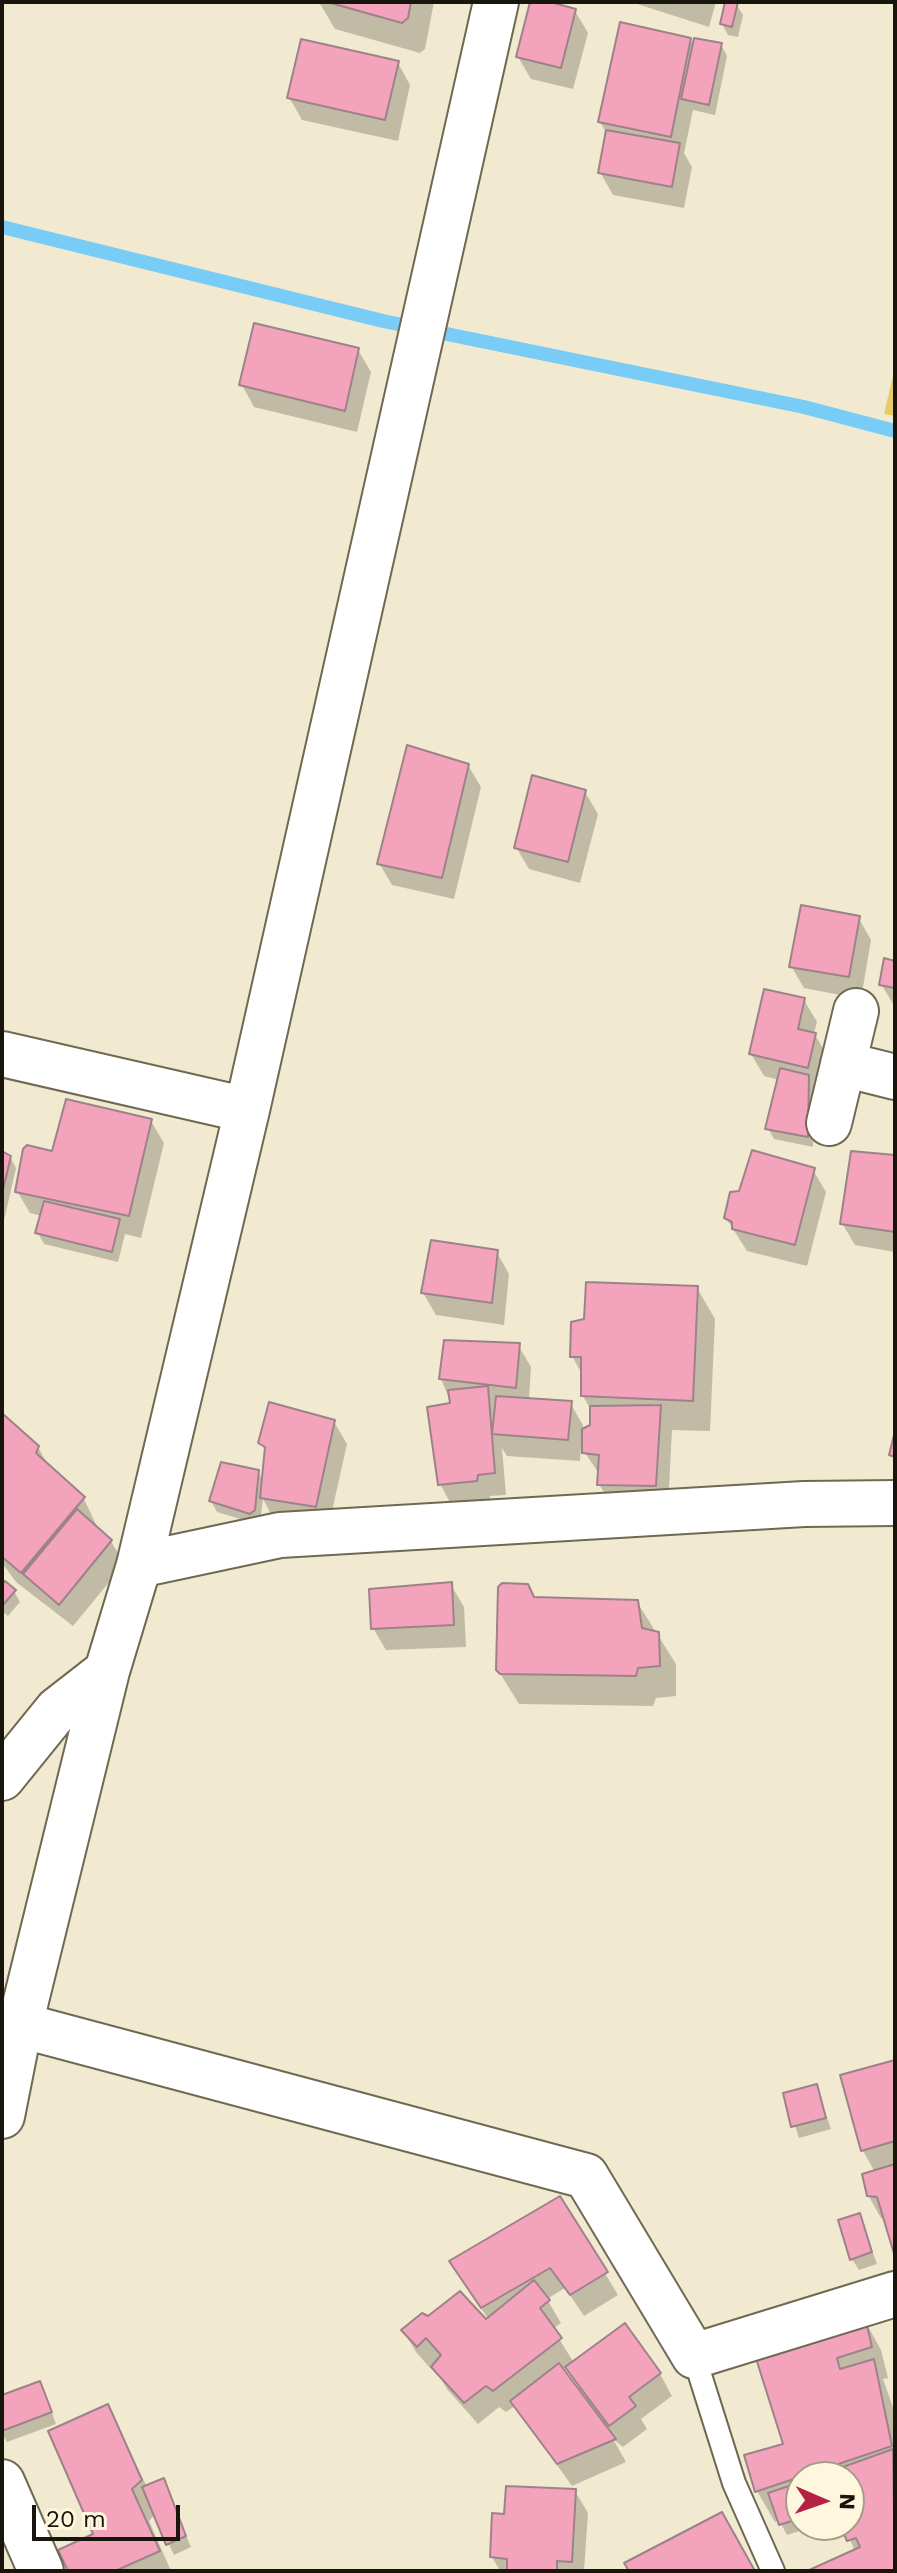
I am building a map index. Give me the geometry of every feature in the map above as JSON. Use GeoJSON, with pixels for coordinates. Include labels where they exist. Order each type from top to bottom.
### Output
{"type":"FeatureCollection","features":[{"type":"Feature","properties":{"kind":"street"},"geometry":{"type":"LineString","coordinates":[[2,2116],[20,2025],[107,1671],[139,1565],[247,1110],[496,2]]}},
{"type":"Feature","properties":{"kind":"street"},"geometry":{"type":"LineString","coordinates":[[829,1123],[856,1011]]}},
{"type":"Feature","properties":{"kind":"street"},"geometry":{"type":"LineString","coordinates":[[2,1054],[247,1110]]}},
{"type":"Feature","properties":{"kind":"street"},"geometry":{"type":"LineString","coordinates":[[843,1064],[895,1077]]}},
{"type":"Feature","properties":{"kind":"street"},"geometry":{"type":"LineString","coordinates":[[139,1565],[280,1535],[788,1504],[895,1503]]}},
{"type":"Feature","properties":{"kind":"street"},"geometry":{"type":"LineString","coordinates":[[2,1778],[57,1710],[107,1671]]}},
{"type":"Feature","properties":{"kind":"street"},"geometry":{"type":"LineString","coordinates":[[20,2025],[586,2176],[694,2356],[895,2294]]}},
{"type":"Feature","properties":{"kind":"street"},"geometry":{"type":"LineString","coordinates":[[2,2482],[41,2571]]}},
{"type":"Feature","properties":{"kind":"lane"},"geometry":{"type":"LineString","coordinates":[[694,2356],[734,2483],[773,2571]]}},
{"type":"Feature","properties":{"kind":"shaded area"},"geometry":{"type":"Polygon","coordinates":[[[895,367],[895,416],[884,414],[895,367]]]}},
{"type":"Feature","properties":{"kind":"building"},"geometry":{"type":"Polygon","coordinates":[[[327,2],[411,2],[408,18],[402,23],[327,2]]]}},
{"type":"Feature","properties":{"kind":"building"},"geometry":{"type":"Polygon","coordinates":[[[530,2],[550,2],[576,9],[561,68],[516,57],[530,2]]]}},
{"type":"Feature","properties":{"kind":"building"},"geometry":{"type":"Polygon","coordinates":[[[725,2],[738,2],[732,27],[720,24],[725,2]]]}},
{"type":"Feature","properties":{"kind":"building"},"geometry":{"type":"Polygon","coordinates":[[[620,22],[691,38],[671,137],[598,122],[620,22]]]}},
{"type":"Feature","properties":{"kind":"building"},"geometry":{"type":"Polygon","coordinates":[[[694,38],[722,43],[709,105],[681,99],[694,38]]]}},
{"type":"Feature","properties":{"kind":"building"},"geometry":{"type":"Polygon","coordinates":[[[301,39],[399,61],[385,120],[287,98],[301,39]]]}},
{"type":"Feature","properties":{"kind":"building"},"geometry":{"type":"Polygon","coordinates":[[[606,130],[680,143],[672,187],[598,173],[606,130]]]}},
{"type":"Feature","properties":{"kind":"building"},"geometry":{"type":"Polygon","coordinates":[[[254,323],[359,348],[345,411],[239,385],[254,323]]]}},
{"type":"Feature","properties":{"kind":"building"},"geometry":{"type":"Polygon","coordinates":[[[407,745],[469,764],[442,878],[377,864],[407,745]]]}},
{"type":"Feature","properties":{"kind":"building"},"geometry":{"type":"Polygon","coordinates":[[[532,775],[586,790],[568,862],[514,848],[532,775]]]}},
{"type":"Feature","properties":{"kind":"building"},"geometry":{"type":"Polygon","coordinates":[[[801,905],[860,916],[849,977],[789,967],[801,905]]]}},
{"type":"Feature","properties":{"kind":"building"},"geometry":{"type":"Polygon","coordinates":[[[884,958],[895,961],[895,988],[879,985],[884,958]]]}},
{"type":"Feature","properties":{"kind":"building"},"geometry":{"type":"Polygon","coordinates":[[[764,989],[805,998],[798,1029],[816,1033],[808,1068],[749,1054],[764,989]]]}},
{"type":"Feature","properties":{"kind":"building"},"geometry":{"type":"Polygon","coordinates":[[[780,1068],[809,1075],[808,1137],[765,1129],[780,1068]]]}},
{"type":"Feature","properties":{"kind":"building"},"geometry":{"type":"Polygon","coordinates":[[[66,1099],[152,1119],[129,1216],[15,1192],[23,1149],[27,1145],[52,1151],[66,1099]]]}},
{"type":"Feature","properties":{"kind":"building"},"geometry":{"type":"Polygon","coordinates":[[[752,1150],[815,1168],[795,1245],[732,1229],[732,1222],[724,1218],[730,1192],[739,1191],[752,1150]]]}},
{"type":"Feature","properties":{"kind":"building"},"geometry":{"type":"Polygon","coordinates":[[[2,1151],[11,1156],[2,1194],[2,1151]]]}},
{"type":"Feature","properties":{"kind":"building"},"geometry":{"type":"Polygon","coordinates":[[[851,1151],[895,1155],[895,1232],[840,1224],[851,1151]]]}},
{"type":"Feature","properties":{"kind":"building"},"geometry":{"type":"Polygon","coordinates":[[[44,1201],[120,1219],[112,1252],[35,1233],[44,1201]]]}},
{"type":"Feature","properties":{"kind":"building"},"geometry":{"type":"Polygon","coordinates":[[[431,1240],[498,1250],[492,1303],[421,1293],[431,1240]]]}},
{"type":"Feature","properties":{"kind":"building"},"geometry":{"type":"Polygon","coordinates":[[[586,1282],[698,1286],[693,1401],[581,1396],[581,1357],[570,1357],[571,1322],[584,1319],[586,1282]]]}},
{"type":"Feature","properties":{"kind":"building"},"geometry":{"type":"Polygon","coordinates":[[[444,1340],[520,1343],[516,1388],[439,1379],[444,1340]]]}},
{"type":"Feature","properties":{"kind":"building"},"geometry":{"type":"Polygon","coordinates":[[[488,1386],[495,1473],[478,1475],[477,1481],[438,1485],[427,1407],[450,1403],[448,1390],[488,1386]]]}},
{"type":"Feature","properties":{"kind":"building"},"geometry":{"type":"Polygon","coordinates":[[[496,1396],[572,1401],[568,1440],[492,1434],[496,1396]]]}},
{"type":"Feature","properties":{"kind":"building"},"geometry":{"type":"Polygon","coordinates":[[[269,1402],[335,1420],[316,1507],[260,1498],[265,1447],[258,1443],[269,1402]]]}},
{"type":"Feature","properties":{"kind":"building"},"geometry":{"type":"Polygon","coordinates":[[[661,1405],[656,1486],[597,1485],[599,1455],[582,1453],[582,1429],[590,1425],[590,1406],[661,1405]]]}},
{"type":"Feature","properties":{"kind":"building"},"geometry":{"type":"Polygon","coordinates":[[[3,1414],[39,1446],[36,1453],[85,1497],[21,1573],[2,1557],[3,1414]]]}},
{"type":"Feature","properties":{"kind":"building"},"geometry":{"type":"Polygon","coordinates":[[[895,1431],[895,1457],[889,1455],[895,1431]]]}},
{"type":"Feature","properties":{"kind":"building"},"geometry":{"type":"Polygon","coordinates":[[[221,1462],[259,1470],[255,1510],[250,1514],[209,1501],[221,1462]]]}},
{"type":"Feature","properties":{"kind":"building"},"geometry":{"type":"Polygon","coordinates":[[[77,1509],[112,1540],[59,1605],[23,1574],[77,1509]]]}},
{"type":"Feature","properties":{"kind":"building"},"geometry":{"type":"Polygon","coordinates":[[[5,1581],[16,1590],[2,1606],[2,1585],[5,1581]]]}},
{"type":"Feature","properties":{"kind":"building"},"geometry":{"type":"Polygon","coordinates":[[[452,1582],[454,1625],[371,1629],[369,1589],[452,1582]]]}},
{"type":"Feature","properties":{"kind":"building"},"geometry":{"type":"Polygon","coordinates":[[[502,1583],[528,1584],[534,1597],[638,1600],[642,1628],[659,1632],[660,1666],[638,1668],[636,1676],[500,1674],[496,1670],[498,1587],[502,1583]]]}},
{"type":"Feature","properties":{"kind":"building"},"geometry":{"type":"Polygon","coordinates":[[[895,2060],[895,2141],[861,2151],[840,2075],[895,2060]]]}},
{"type":"Feature","properties":{"kind":"building"},"geometry":{"type":"Polygon","coordinates":[[[817,2084],[826,2118],[791,2127],[783,2093],[817,2084]]]}},
{"type":"Feature","properties":{"kind":"building"},"geometry":{"type":"Polygon","coordinates":[[[895,2164],[895,2257],[877,2197],[867,2196],[862,2174],[895,2164]]]}},
{"type":"Feature","properties":{"kind":"building"},"geometry":{"type":"Polygon","coordinates":[[[560,2196],[608,2272],[570,2295],[550,2268],[481,2308],[449,2261],[560,2196]]]}},
{"type":"Feature","properties":{"kind":"building"},"geometry":{"type":"Polygon","coordinates":[[[860,2213],[872,2252],[850,2260],[838,2220],[860,2213]]]}},
{"type":"Feature","properties":{"kind":"building"},"geometry":{"type":"Polygon","coordinates":[[[534,2280],[550,2300],[540,2308],[562,2338],[493,2391],[486,2386],[464,2403],[431,2367],[441,2355],[426,2338],[417,2347],[401,2330],[422,2313],[428,2316],[460,2291],[486,2319],[534,2280]]]}},
{"type":"Feature","properties":{"kind":"building"},"geometry":{"type":"Polygon","coordinates":[[[865,2317],[872,2347],[837,2358],[840,2369],[874,2359],[892,2446],[847,2461],[785,2461],[785,2482],[755,2492],[744,2455],[783,2444],[754,2352],[865,2317]]]}},
{"type":"Feature","properties":{"kind":"building"},"geometry":{"type":"Polygon","coordinates":[[[625,2323],[661,2373],[629,2397],[636,2406],[609,2426],[565,2367],[625,2323]]]}},
{"type":"Feature","properties":{"kind":"building"},"geometry":{"type":"Polygon","coordinates":[[[559,2363],[616,2439],[557,2464],[510,2401],[559,2363]]]}},
{"type":"Feature","properties":{"kind":"building"},"geometry":{"type":"Polygon","coordinates":[[[40,2381],[52,2412],[2,2431],[2,2395],[40,2381]]]}},
{"type":"Feature","properties":{"kind":"building"},"geometry":{"type":"Polygon","coordinates":[[[108,2404],[142,2480],[132,2489],[160,2551],[115,2571],[68,2571],[58,2550],[93,2534],[48,2431],[108,2404]]]}},
{"type":"Feature","properties":{"kind":"building"},"geometry":{"type":"Polygon","coordinates":[[[893,2449],[895,2571],[807,2571],[860,2547],[857,2541],[865,2541],[865,2461],[860,2461],[893,2449]]]}},
{"type":"Feature","properties":{"kind":"building"},"geometry":{"type":"Polygon","coordinates":[[[164,2478],[186,2536],[166,2545],[142,2487],[164,2478]]]}},
{"type":"Feature","properties":{"kind":"building"},"geometry":{"type":"Polygon","coordinates":[[[506,2486],[576,2489],[572,2562],[557,2561],[557,2571],[507,2571],[507,2559],[490,2557],[492,2513],[504,2514],[506,2486]]]}},
{"type":"Feature","properties":{"kind":"building"},"geometry":{"type":"Polygon","coordinates":[[[785,2487],[785,2523],[779,2525],[768,2493],[785,2487]]]}},
{"type":"Feature","properties":{"kind":"building"},"geometry":{"type":"Polygon","coordinates":[[[722,2512],[755,2571],[629,2571],[624,2563],[722,2512]]]}},
{"type":"Feature","properties":{"kind":"waterway"},"geometry":{"type":"LineString","coordinates":[[2,227],[383,321],[804,407],[895,431]]}}]}
